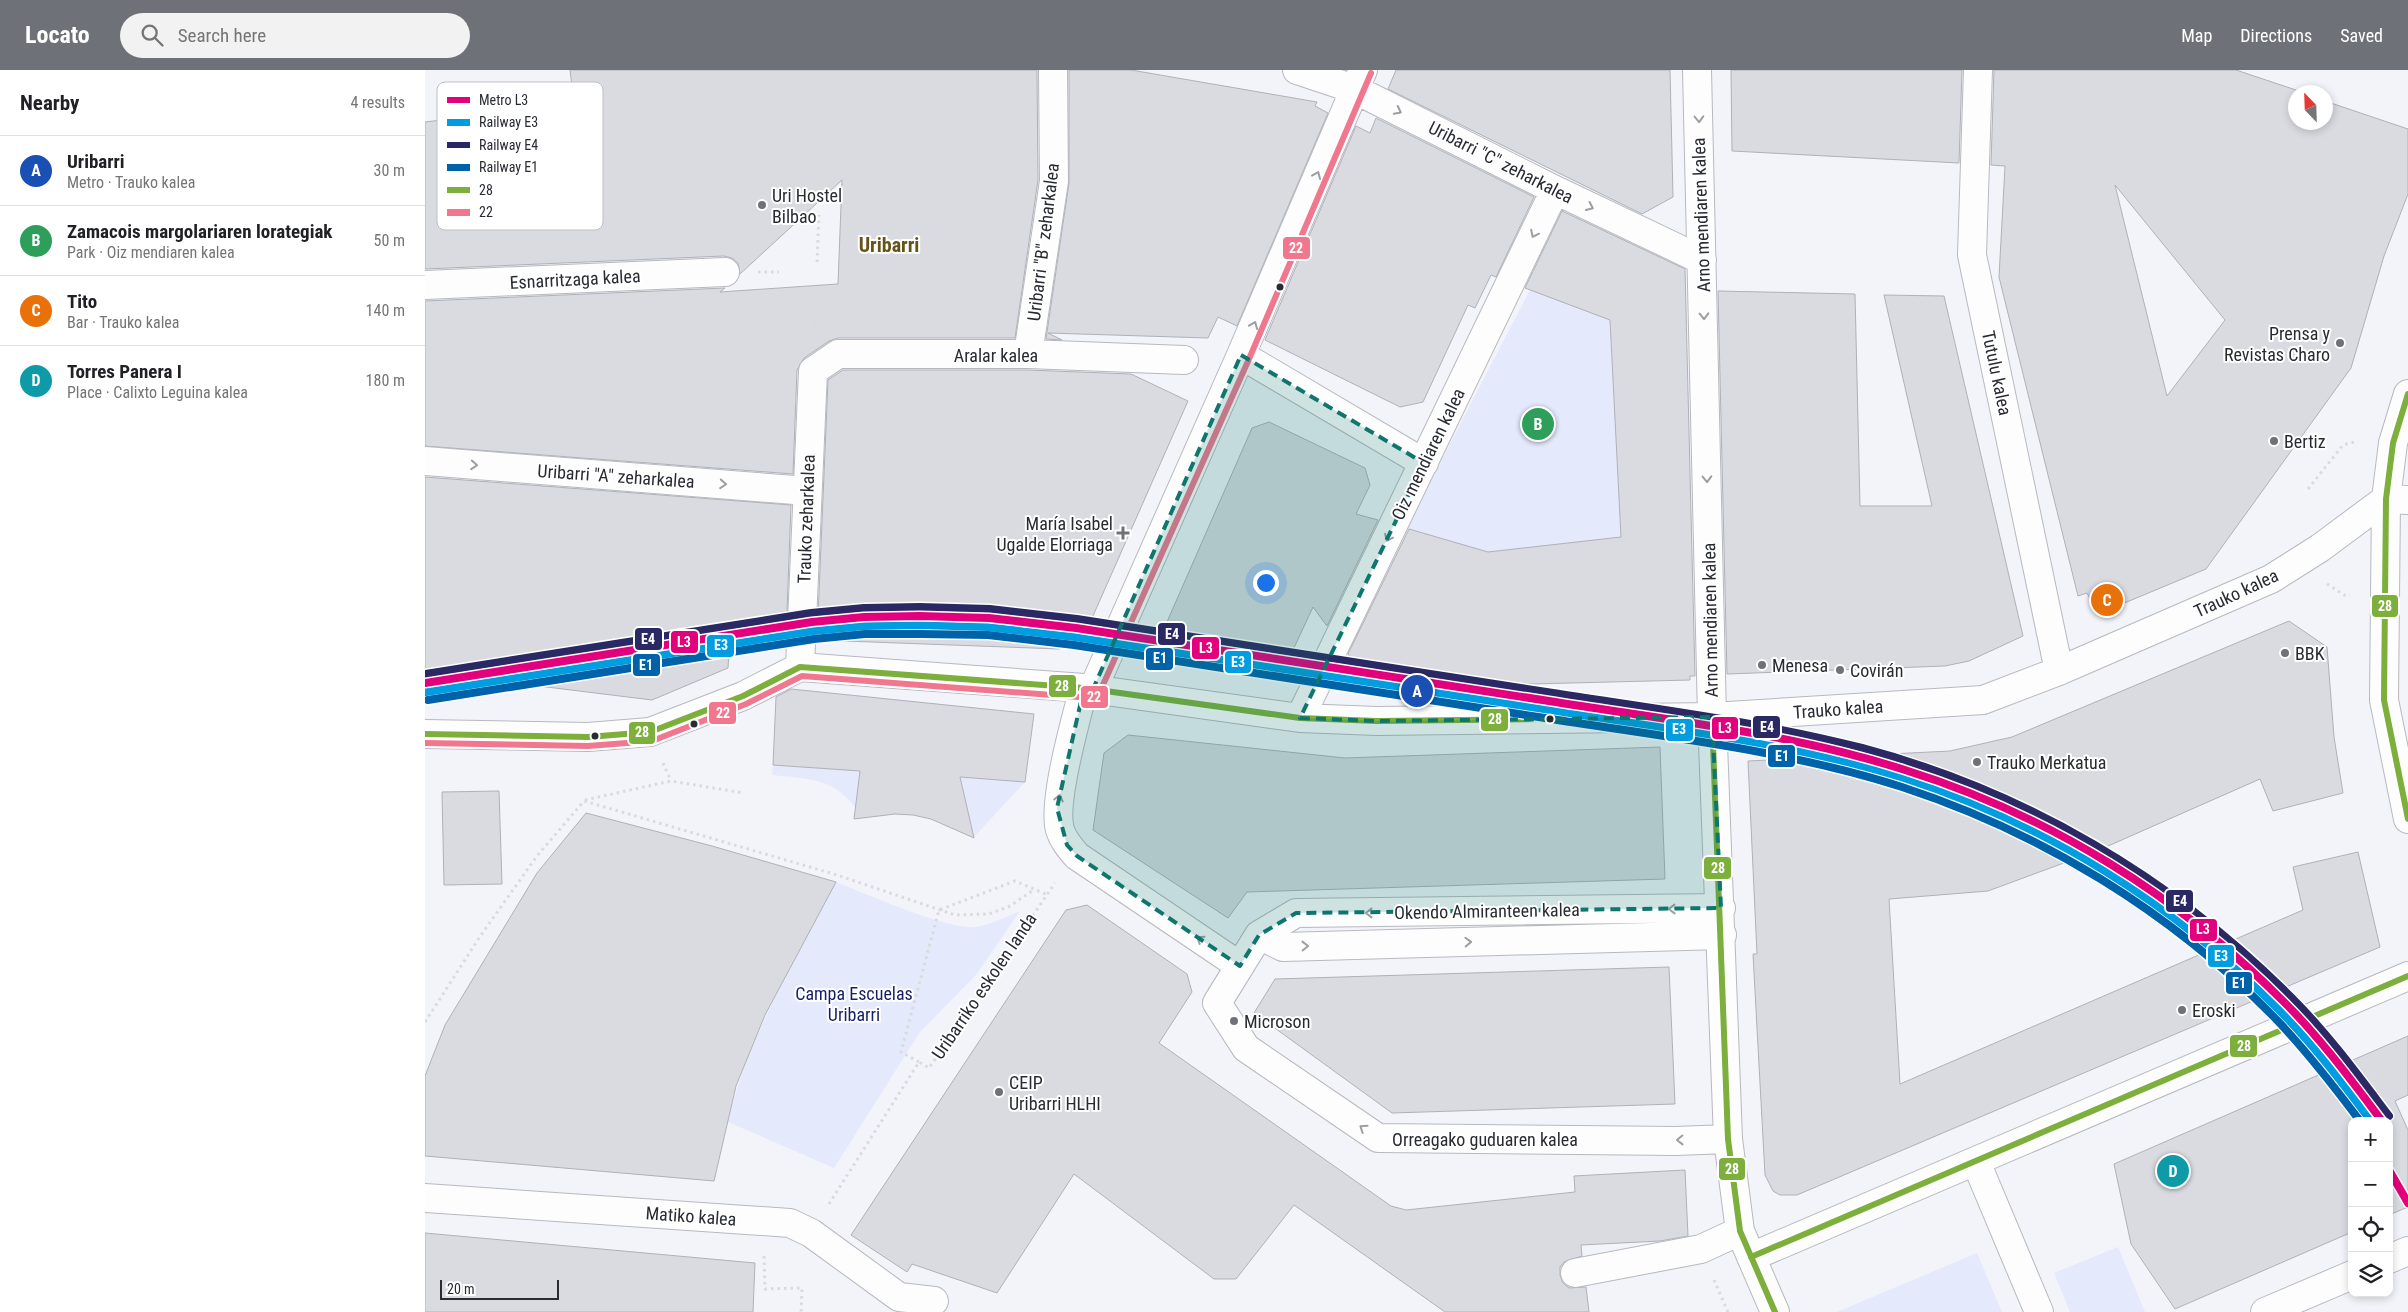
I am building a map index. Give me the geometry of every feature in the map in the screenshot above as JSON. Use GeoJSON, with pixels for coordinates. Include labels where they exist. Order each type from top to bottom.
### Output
{"type":"FeatureCollection","features":[{"type":"Feature","properties":{"kind":"street","name":"Uribarri \"B\" zeharkalea"},"geometry":{"type":"LineString","coordinates":[[1028,354],[1054,181],[1053,70]]}},
{"type":"Feature","properties":{"kind":"street","name":"Uribarri \"C\" zeharkalea"},"geometry":{"type":"LineString","coordinates":[[1297,70],[1359,79],[1555,190],[1703,260]]}},
{"type":"Feature","properties":{"kind":"street","name":"Arno mendiaren kalea"},"geometry":{"type":"LineString","coordinates":[[1697,70],[1703,260],[1712,717],[1721,908],[1728,1139],[1740,1231],[1775,1312]]}},
{"type":"Feature","properties":{"kind":"street","name":"Tutulu kalea"},"geometry":{"type":"LineString","coordinates":[[1978,70],[1972,255],[2059,672]]}},
{"type":"Feature","properties":{"kind":"street"},"geometry":{"type":"LineString","coordinates":[[1240,966],[1077,856],[1067,845],[1060,829],[1057,808],[1088,689],[1241,356],[1359,79]]}},
{"type":"Feature","properties":{"kind":"street","name":"Oiz mendiaren kalea"},"geometry":{"type":"LineString","coordinates":[[1301,718],[1555,190]]}},
{"type":"Feature","properties":{"kind":"street","name":"Esnarritzaga kalea"},"geometry":{"type":"LineString","coordinates":[[425,285],[725,272]]}},
{"type":"Feature","properties":{"kind":"street","name":"Aralar kalea"},"geometry":{"type":"LineString","coordinates":[[813,371],[838,354],[1028,354],[1184,360]]}},
{"type":"Feature","properties":{"kind":"street"},"geometry":{"type":"LineString","coordinates":[[1241,356],[1424,462]]}},
{"type":"Feature","properties":{"kind":"street","name":"Trauko zeharkalea"},"geometry":{"type":"LineString","coordinates":[[801,667],[813,371]]}},
{"type":"Feature","properties":{"kind":"street"},"geometry":{"type":"LineString","coordinates":[[2408,394],[2393,443],[2397,500],[2384,700],[2408,818]]}},
{"type":"Feature","properties":{"kind":"street","name":"Uribarri \"A\" zeharkalea"},"geometry":{"type":"LineString","coordinates":[[425,461],[807,491]]}},
{"type":"Feature","properties":{"kind":"street","name":"Trauko kalea"},"geometry":{"type":"LineString","coordinates":[[801,667],[1088,689],[1301,718],[1377,721],[1712,717],[1983,700],[2059,672],[2271,580],[2397,500]]}},
{"type":"Feature","properties":{"kind":"street"},"geometry":{"type":"LineString","coordinates":[[425,734],[588,737],[650,732],[743,696],[801,667]]}},
{"type":"Feature","properties":{"kind":"street","name":"Okendo Almiranteen kalea"},"geometry":{"type":"LineString","coordinates":[[1240,966],[1259,935],[1296,913],[1721,908]]}},
{"type":"Feature","properties":{"kind":"street","name":"Okendo Almiranteen kalea"},"geometry":{"type":"LineString","coordinates":[[1259,935],[1283,947],[1722,935]]}},
{"type":"Feature","properties":{"kind":"street","name":"Orreagako guduaren kalea"},"geometry":{"type":"LineString","coordinates":[[1240,966],[1217,1003],[1246,1048],[1378,1138],[1676,1141],[1728,1139]]}},
{"type":"Feature","properties":{"kind":"street"},"geometry":{"type":"LineString","coordinates":[[1751,1257],[2408,976]]}},
{"type":"Feature","properties":{"kind":"street"},"geometry":{"type":"LineString","coordinates":[[1976,1162],[2039,1312]]}},
{"type":"Feature","properties":{"kind":"street","name":"Matiko kalea"},"geometry":{"type":"LineString","coordinates":[[425,1198],[790,1223],[811,1233],[899,1296],[933,1301]]}},
{"type":"Feature","properties":{"kind":"street"},"geometry":{"type":"LineString","coordinates":[[1575,1273],[1701,1249],[1740,1231]]}},
{"type":"Feature","properties":{"kind":"street"},"geometry":{"type":"LineString","coordinates":[[2393,1257],[2408,1251]]}},
{"type":"Feature","properties":{"kind":"street"},"geometry":{"type":"LineString","coordinates":[[2265,1312],[2348,1277]]}},
{"type":"Feature","properties":{"kind":"path"},"geometry":{"type":"LineString","coordinates":[[823,118],[825,80]]}},
{"type":"Feature","properties":{"kind":"path"},"geometry":{"type":"LineString","coordinates":[[820,186],[822,142]]}},
{"type":"Feature","properties":{"kind":"path"},"geometry":{"type":"LineString","coordinates":[[817,262],[819,215]]}},
{"type":"Feature","properties":{"kind":"path"},"geometry":{"type":"LineString","coordinates":[[814,335],[816,285]]}},
{"type":"Feature","properties":{"kind":"path"},"geometry":{"type":"LineString","coordinates":[[2308,489],[2343,445],[2358,441]]}},
{"type":"Feature","properties":{"kind":"path"},"geometry":{"type":"LineString","coordinates":[[425,1022],[481,935],[537,856],[584,801],[671,781],[744,793]]}},
{"type":"Feature","properties":{"kind":"path"},"geometry":{"type":"LineString","coordinates":[[584,801],[837,874],[955,915],[989,914],[1010,906],[1035,889]]}},
{"type":"Feature","properties":{"kind":"path"},"geometry":{"type":"LineString","coordinates":[[939,910],[1015,881],[1035,889]]}},
{"type":"Feature","properties":{"kind":"path","name":"Uribarriko eskolen landa"},"geometry":{"type":"LineString","coordinates":[[827,1207],[919,1062],[929,1068],[1046,894],[1035,889]]}},
{"type":"Feature","properties":{"kind":"path"},"geometry":{"type":"LineString","coordinates":[[919,1062],[901,1052],[939,910]]}},
{"type":"Feature","properties":{"kind":"path"},"geometry":{"type":"LineString","coordinates":[[772,1255],[764,1255],[765,1289],[802,1288],[801,1312]]}},
{"type":"Feature","properties":{"kind":"highlighted area"},"geometry":{"type":"Polygon","coordinates":[[[1241,355],[1424,463],[1300,718],[1377,721],[1712,717],[1721,908],[1296,913],[1259,935],[1240,966],[1077,856],[1067,845],[1057,808],[1084,688],[1093,689],[1241,355]]]}},
{"type":"Feature","properties":{"kind":"green space"},"geometry":{"type":"Polygon","coordinates":[[[1530,290],[1610,320],[1621,537],[1488,552],[1406,528],[1530,290]]]}},
{"type":"Feature","properties":{"kind":"green space"},"geometry":{"type":"Polygon","coordinates":[[[773,765],[1025,782],[974,837],[968,815],[856,808],[838,790],[819,781],[772,775],[773,765]]]}},
{"type":"Feature","properties":{"kind":"green space","name":"Campa Escuelas Uribarri"},"geometry":{"type":"Polygon","coordinates":[[[836,882],[927,917],[963,926],[976,927],[1020,911],[976,975],[920,1032],[834,1168],[728,1122],[737,1090],[760,1029],[836,882]]]}},
{"type":"Feature","properties":{"kind":"green space"},"geometry":{"type":"Polygon","coordinates":[[[2118,1247],[2145,1312],[2070,1312],[2054,1273],[2118,1247]]]}},
{"type":"Feature","properties":{"kind":"green space"},"geometry":{"type":"Polygon","coordinates":[[[1977,1253],[2002,1312],[1837,1312],[1977,1253]]]}},
{"type":"Feature","properties":{"kind":"building"},"geometry":{"type":"Polygon","coordinates":[[[570,70],[1037,70],[1038,180],[1015,338],[838,338],[829,341],[804,358],[797,370],[793,474],[425,446],[425,301],[725,288],[720,292],[838,284],[842,180],[740,274],[738,263],[732,258],[724,256],[425,269],[425,122],[437,121],[437,230],[603,230],[603,82],[571,82],[570,70]]]}},
{"type":"Feature","properties":{"kind":"building"},"geometry":{"type":"Polygon","coordinates":[[[1069,70],[1131,70],[1317,102],[1315,106],[1328,113],[1237,326],[1218,317],[1208,338],[1048,333],[1062,340],[1046,339],[1069,183],[1069,70]]]}},
{"type":"Feature","properties":{"kind":"building"},"geometry":{"type":"Polygon","coordinates":[[[1396,70],[1670,70],[1673,197],[1642,214],[1388,89],[1396,70]]]}},
{"type":"Feature","properties":{"kind":"building"},"geometry":{"type":"Polygon","coordinates":[[[1731,70],[1962,70],[1959,163],[1732,151],[1731,70]]]}},
{"type":"Feature","properties":{"kind":"building"},"geometry":{"type":"Polygon","coordinates":[[[1994,70],[2236,70],[2288,87],[2288,130],[2333,130],[2333,104],[2408,129],[2408,194],[2384,256],[2351,368],[2206,569],[2098,614],[2087,593],[2078,596],[1999,277],[2005,166],[1991,165],[1994,70]],[[2115,185],[2167,396],[2225,320],[2115,185]]]}},
{"type":"Feature","properties":{"kind":"building"},"geometry":{"type":"Polygon","coordinates":[[[1376,118],[1534,197],[1496,277],[1491,275],[1475,308],[1468,305],[1423,402],[1400,407],[1265,340],[1356,126],[1370,133],[1376,118]]]}},
{"type":"Feature","properties":{"kind":"building"},"geometry":{"type":"Polygon","coordinates":[[[1562,211],[1685,269],[1695,676],[1690,676],[1690,680],[1373,688],[1348,654],[1409,529],[1488,552],[1621,537],[1610,320],[1525,288],[1562,211]]]}},
{"type":"Feature","properties":{"kind":"building"},"geometry":{"type":"Polygon","coordinates":[[[1718,291],[1855,294],[1860,506],[1932,506],[1884,295],[1944,296],[2023,636],[1969,661],[1945,666],[1727,674],[1718,291]]]}},
{"type":"Feature","properties":{"kind":"building"},"geometry":{"type":"Polygon","coordinates":[[[843,370],[1028,370],[1131,374],[1188,401],[1085,634],[1059,649],[817,640],[828,380],[843,370]]]}},
{"type":"Feature","properties":{"kind":"building"},"geometry":{"type":"Polygon","coordinates":[[[1269,422],[1365,468],[1370,485],[1356,514],[1378,520],[1327,626],[1313,607],[1286,665],[1271,674],[1165,663],[1156,647],[1252,428],[1269,422]]]}},
{"type":"Feature","properties":{"kind":"building"},"geometry":{"type":"Polygon","coordinates":[[[425,477],[791,505],[786,638],[730,636],[728,668],[652,700],[425,672],[425,477]]]}},
{"type":"Feature","properties":{"kind":"building"},"geometry":{"type":"Polygon","coordinates":[[[2289,621],[2327,647],[2334,737],[2343,793],[2273,811],[2260,779],[2099,850],[1988,891],[1889,899],[1900,1084],[2303,910],[2293,867],[2358,852],[2380,947],[1797,1195],[1780,1195],[1773,1191],[1765,1175],[1753,954],[1757,954],[1748,761],[1950,751],[2012,737],[2289,621]]]}},
{"type":"Feature","properties":{"kind":"building"},"geometry":{"type":"Polygon","coordinates":[[[791,689],[1034,714],[1025,782],[960,777],[974,838],[931,819],[913,815],[895,814],[854,819],[860,771],[773,765],[776,697],[791,689]]]}},
{"type":"Feature","properties":{"kind":"building"},"geometry":{"type":"Polygon","coordinates":[[[1128,735],[1345,758],[1660,747],[1665,879],[1247,892],[1228,918],[1093,830],[1104,753],[1128,735]]]}},
{"type":"Feature","properties":{"kind":"building"},"geometry":{"type":"Polygon","coordinates":[[[499,791],[502,884],[444,885],[442,792],[499,791]]]}},
{"type":"Feature","properties":{"kind":"building"},"geometry":{"type":"Polygon","coordinates":[[[586,813],[712,846],[836,882],[765,1015],[736,1086],[714,1181],[425,1156],[425,1076],[445,1025],[537,873],[586,813]]]}},
{"type":"Feature","properties":{"kind":"building"},"geometry":{"type":"Polygon","coordinates":[[[1087,905],[1187,974],[1192,992],[1159,1043],[1391,1206],[1406,1210],[1575,1192],[1574,1176],[1685,1170],[1688,1236],[1660,1241],[1581,1245],[1582,1256],[1564,1262],[1560,1267],[1560,1275],[1563,1283],[1569,1288],[1586,1287],[1589,1312],[1445,1312],[1294,1205],[1236,1279],[1214,1279],[1074,1174],[997,1293],[912,1264],[907,1272],[851,1235],[1066,910],[1087,905]]]}},
{"type":"Feature","properties":{"kind":"building"},"geometry":{"type":"Polygon","coordinates":[[[1669,967],[1675,1104],[1392,1113],[1254,1013],[1275,979],[1669,967]]]}},
{"type":"Feature","properties":{"kind":"building"},"geometry":{"type":"Polygon","coordinates":[[[2408,1036],[2408,1095],[2395,1101],[2408,1130],[2408,1207],[2393,1213],[2393,1117],[2348,1117],[2348,1234],[2175,1309],[2131,1244],[2114,1164],[2408,1036]]]}},
{"type":"Feature","properties":{"kind":"building"},"geometry":{"type":"Polygon","coordinates":[[[425,1233],[755,1263],[753,1312],[425,1312],[425,1233]]]}},
{"type":"Feature","properties":{"kind":"metro line","name":"L3"},"geometry":{"type":"LineString","coordinates":[[425,683],[812,622],[864,617],[989,618],[1076,628],[1684,721],[1818,746],[1905,770],[2010,810],[2061,835],[2109,863],[2156,894],[2244,964],[2285,1003],[2323,1045],[2379,1117]]}},
{"type":"Feature","properties":{"kind":"metro line","name":"L3"},"geometry":{"type":"LineString","coordinates":[[2393,1177],[2408,1203]]}},
{"type":"Feature","properties":{"kind":"rail line","name":"E4"},"geometry":{"type":"LineString","coordinates":[[425,674],[811,613],[864,608],[990,609],[1077,619],[1747,723],[1824,739],[1922,766],[1981,788],[2038,814],[2094,844],[2147,878],[2198,914],[2292,998],[2330,1040],[2389,1116]]}},
{"type":"Feature","properties":{"kind":"rail line","name":"E3"},"geometry":{"type":"LineString","coordinates":[[426,692],[813,631],[864,626],[988,627],[1075,637],[1684,730],[1817,755],[1904,778],[1957,797],[2008,819],[2058,844],[2152,902],[2239,971],[2279,1010],[2315,1050],[2368,1117]]}},
{"type":"Feature","properties":{"kind":"rail line","name":"E1"},"geometry":{"type":"LineString","coordinates":[[428,700],[814,639],[865,634],[988,635],[1074,645],[1680,738],[1814,763],[1902,787],[2005,827],[2054,852],[2148,910],[2192,943],[2274,1017],[2297,1042],[2357,1117]]}},
{"type":"Feature","properties":{"kind":"transit line","name":"22"},"geometry":{"type":"LineString","coordinates":[[425,743],[588,746],[652,741],[746,704],[802,676],[1092,698],[1098,696],[1249,359],[1371,73]]}},
{"type":"Feature","properties":{"kind":"transit line","name":"28"},"geometry":{"type":"LineString","coordinates":[[2408,394],[2393,443],[2386,499],[2384,700],[2408,819]]}},
{"type":"Feature","properties":{"kind":"transit line","name":"28"},"geometry":{"type":"LineString","coordinates":[[425,734],[588,737],[650,732],[743,696],[800,667],[1084,688],[1300,718],[1377,721],[1712,717]]}},
{"type":"Feature","properties":{"kind":"transit line","name":"28"},"geometry":{"type":"LineString","coordinates":[[1712,717],[1728,1139],[1740,1231],[1775,1312]]}},
{"type":"Feature","properties":{"kind":"transit line","name":"28"},"geometry":{"type":"LineString","coordinates":[[1751,1257],[2408,976]]}},
{"type":"Feature","properties":{"kind":"place","name":"Uri Hostel Bilbao"},"geometry":{"type":"Point","coordinates":[762,205]}},
{"type":"Feature","properties":{"kind":"place","name":"Prensa y Revistas Charo"},"geometry":{"type":"Point","coordinates":[2340,343]}},
{"type":"Feature","properties":{"kind":"place","name":"Zamacois margolariaren lorategiak"},"geometry":{"type":"Point","coordinates":[1538,424]}},
{"type":"Feature","properties":{"kind":"place","name":"Bertiz"},"geometry":{"type":"Point","coordinates":[2274,441]}},
{"type":"Feature","properties":{"kind":"place","name":"María Isabel Ugalde Elorriaga"},"geometry":{"type":"Point","coordinates":[1123,533]}},
{"type":"Feature","properties":{"kind":"place","name":"Tito"},"geometry":{"type":"Point","coordinates":[2107,600]}},
{"type":"Feature","properties":{"kind":"place","name":"BBK"},"geometry":{"type":"Point","coordinates":[2285,653]}},
{"type":"Feature","properties":{"kind":"place","name":"Menesa"},"geometry":{"type":"Point","coordinates":[1762,665]}},
{"type":"Feature","properties":{"kind":"place","name":"Covirán"},"geometry":{"type":"Point","coordinates":[1840,670]}},
{"type":"Feature","properties":{"kind":"place","name":"Uribarri"},"geometry":{"type":"Point","coordinates":[1417,691]}},
{"type":"Feature","properties":{"kind":"place","name":"Trauko Merkatua"},"geometry":{"type":"Point","coordinates":[1977,762]}},
{"type":"Feature","properties":{"kind":"place","name":"Eroski"},"geometry":{"type":"Point","coordinates":[2182,1010]}},
{"type":"Feature","properties":{"kind":"place","name":"Microson"},"geometry":{"type":"Point","coordinates":[1234,1021]}},
{"type":"Feature","properties":{"kind":"place","name":"CEIP Uribarri HLHI"},"geometry":{"type":"Point","coordinates":[999,1092]}},
{"type":"Feature","properties":{"kind":"place","name":"Torres Panera I"},"geometry":{"type":"Point","coordinates":[2173,1171]}},
{"type":"Feature","properties":{"kind":"district","name":"Uribarri"},"geometry":{"type":"Point","coordinates":[889,245]}}]}
